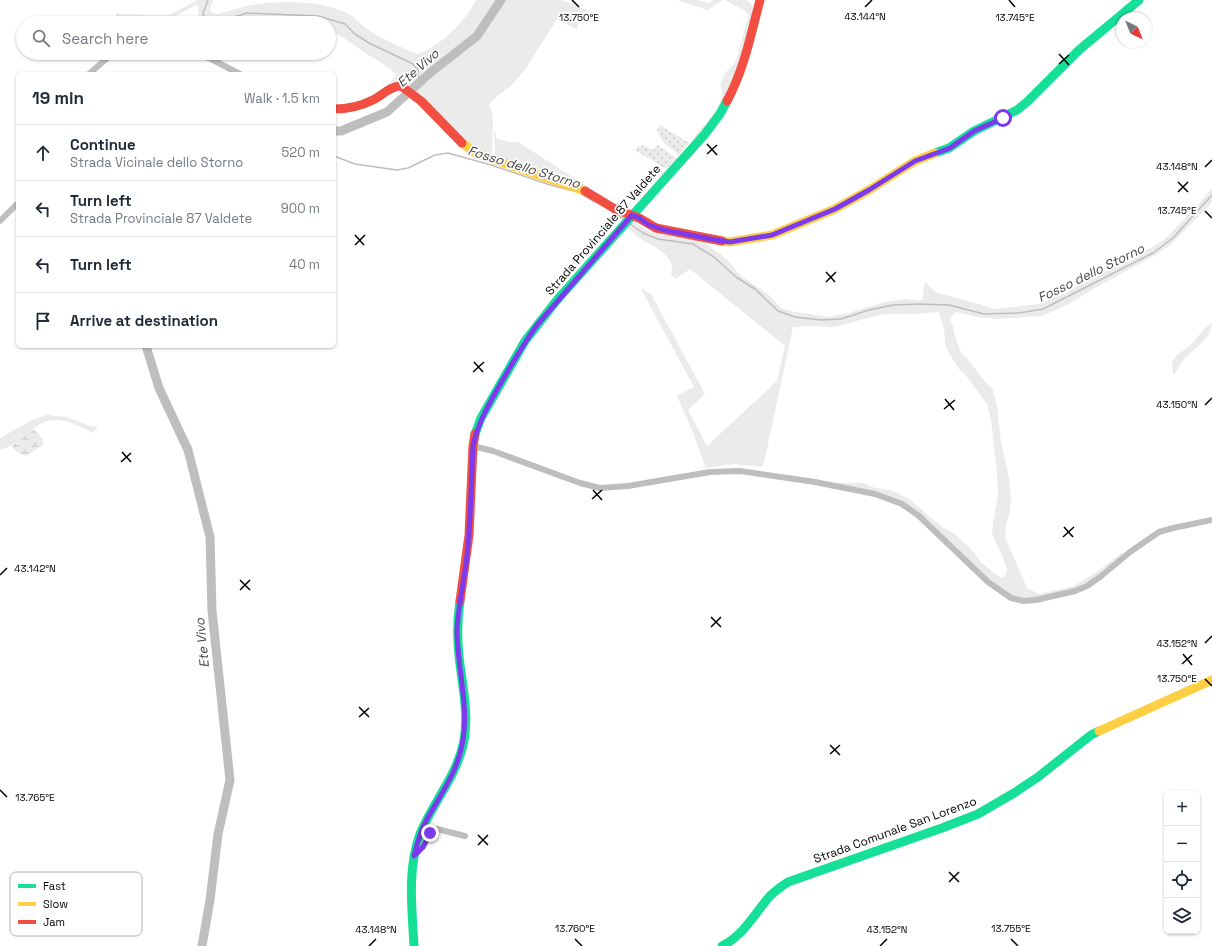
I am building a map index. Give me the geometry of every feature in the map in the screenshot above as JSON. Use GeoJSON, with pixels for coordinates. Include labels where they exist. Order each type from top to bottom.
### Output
{"type":"FeatureCollection","features":[{"type":"Feature","properties":{"kind":"street","name":"Strada Provinciale 87 Valdete"},"geometry":{"type":"LineString","coordinates":[[414,946],[412,869],[414,856],[418,840],[427,820],[454,771],[465,733],[457,632],[469,534],[473,446],[475,434],[481,418],[525,341],[557,300],[705,134],[722,111],[738,74],[760,0]]}},
{"type":"Feature","properties":{"kind":"street"},"geometry":{"type":"LineString","coordinates":[[336,109],[350,108],[364,104],[398,86],[405,88],[426,105],[467,148],[477,154],[585,191],[615,209],[628,219],[639,218],[649,225],[664,230],[730,242],[772,235],[818,217],[860,195],[915,161],[950,148],[974,131],[1017,110],[1079,50],[1139,0]]}},
{"type":"Feature","properties":{"kind":"street"},"geometry":{"type":"LineString","coordinates":[[91,72],[105,60]]}},
{"type":"Feature","properties":{"kind":"street"},"geometry":{"type":"LineString","coordinates":[[213,60],[236,72]]}},
{"type":"Feature","properties":{"kind":"street"},"geometry":{"type":"LineString","coordinates":[[0,221],[16,205]]}},
{"type":"Feature","properties":{"kind":"street"},"geometry":{"type":"LineString","coordinates":[[473,446],[580,483],[600,488],[628,486],[710,472],[740,471],[815,482],[875,494],[902,504],[919,516],[988,582],[1011,598],[1023,601],[1036,600],[1075,591],[1087,586],[1130,552],[1159,532],[1212,520]]}},
{"type":"Feature","properties":{"kind":"street","name":"Strada Comunale San Lorenzo"},"geometry":{"type":"LineString","coordinates":[[722,946],[728,943],[744,929],[771,895],[788,882],[978,814],[1014,793],[1091,735],[1212,680]]}},
{"type":"Feature","properties":{"kind":"street"},"geometry":{"type":"LineString","coordinates":[[414,856],[423,847],[432,830],[437,829],[466,836]]}},
{"type":"Feature","properties":{"kind":"green space"},"geometry":{"type":"Polygon","coordinates":[[[197,0],[213,0],[210,10],[213,13],[218,14],[257,4],[303,2],[326,6],[350,14],[378,36],[418,54],[436,45],[452,32],[471,9],[476,0],[561,0],[587,10],[579,19],[577,30],[557,19],[525,70],[510,87],[497,96],[489,105],[492,112],[493,121],[492,156],[477,153],[402,85],[363,102],[349,104],[362,100],[376,93],[388,84],[396,74],[336,34],[336,16],[198,16],[199,7],[196,5],[176,16],[168,16],[197,0]]]}},
{"type":"Feature","properties":{"kind":"green space"},"geometry":{"type":"Polygon","coordinates":[[[677,0],[697,0],[709,3],[713,0],[723,0],[708,10],[677,0]]]}},
{"type":"Feature","properties":{"kind":"green space"},"geometry":{"type":"Polygon","coordinates":[[[725,0],[747,0],[752,5],[753,11],[737,71],[719,112],[696,139],[694,138],[696,134],[716,110],[719,104],[722,91],[720,85],[725,73],[734,64],[737,57],[749,15],[745,11],[725,0]]]}},
{"type":"Feature","properties":{"kind":"green space"},"geometry":{"type":"Polygon","coordinates":[[[116,14],[174,14],[170,16],[116,16],[116,14]]]}},
{"type":"Feature","properties":{"kind":"green space"},"geometry":{"type":"Polygon","coordinates":[[[660,125],[689,143],[679,155],[663,142],[657,130],[660,125]]]}},
{"type":"Feature","properties":{"kind":"green space"},"geometry":{"type":"Polygon","coordinates":[[[494,132],[496,132],[496,138],[509,142],[518,142],[614,204],[625,209],[633,208],[676,158],[678,159],[636,207],[629,211],[614,206],[576,186],[499,160],[495,154],[494,132]]]}},
{"type":"Feature","properties":{"kind":"green space"},"geometry":{"type":"Polygon","coordinates":[[[642,145],[653,150],[658,145],[676,158],[666,169],[635,150],[638,146],[641,147],[642,145]]]}},
{"type":"Feature","properties":{"kind":"green space"},"geometry":{"type":"Polygon","coordinates":[[[1212,188],[1212,200],[1209,206],[1170,245],[1159,253],[1067,305],[1042,316],[996,319],[956,312],[950,318],[961,353],[967,358],[993,390],[997,405],[1001,442],[1009,478],[1011,496],[1005,537],[1027,588],[1039,594],[1074,586],[1122,553],[1125,554],[1087,583],[1075,590],[1034,599],[1021,600],[1012,597],[988,580],[901,502],[833,483],[864,483],[871,487],[890,490],[900,494],[910,500],[941,526],[957,536],[971,549],[981,562],[995,574],[1003,578],[1006,574],[1007,569],[992,534],[998,495],[991,420],[987,404],[967,377],[959,369],[946,348],[944,329],[939,313],[886,314],[835,327],[793,327],[762,467],[734,464],[706,468],[692,430],[677,396],[694,387],[641,289],[651,294],[705,394],[688,410],[707,446],[777,381],[785,346],[690,269],[676,279],[671,275],[671,262],[668,257],[626,227],[632,220],[646,230],[656,233],[702,241],[723,256],[741,276],[769,295],[781,308],[790,311],[829,317],[849,313],[881,303],[904,299],[922,300],[925,281],[935,292],[995,309],[1039,304],[1066,293],[1098,273],[1114,268],[1131,260],[1139,253],[1164,240],[1199,204],[1212,188]]]}},
{"type":"Feature","properties":{"kind":"green space"},"geometry":{"type":"Polygon","coordinates":[[[1212,323],[1209,334],[1201,344],[1186,357],[1173,375],[1172,361],[1176,356],[1191,345],[1204,329],[1212,323]]]}},
{"type":"Feature","properties":{"kind":"green space"},"geometry":{"type":"Polygon","coordinates":[[[50,414],[53,416],[67,417],[93,427],[98,425],[93,433],[69,422],[55,420],[48,421],[32,430],[13,444],[0,450],[0,438],[34,419],[50,414]]]}},
{"type":"Feature","properties":{"kind":"green space"},"geometry":{"type":"Polygon","coordinates":[[[33,429],[41,437],[43,445],[26,456],[14,450],[12,446],[33,429]]]}},
{"type":"Feature","properties":{"kind":"waterway"},"geometry":{"type":"LineString","coordinates":[[204,16],[203,13],[208,0]]}},
{"type":"Feature","properties":{"kind":"waterway","name":"Ete Vivo"},"geometry":{"type":"LineString","coordinates":[[336,131],[341,131],[387,112],[430,73],[477,36],[501,0]]}},
{"type":"Feature","properties":{"kind":"waterway"},"geometry":{"type":"LineString","coordinates":[[237,16],[247,13],[318,16]]}},
{"type":"Feature","properties":{"kind":"waterway"},"geometry":{"type":"LineString","coordinates":[[336,21],[345,24],[355,34],[369,43],[413,64],[418,70],[419,83]]}},
{"type":"Feature","properties":{"kind":"waterway","name":"Fosso dello Storno"},"geometry":{"type":"LineString","coordinates":[[336,157],[355,164],[397,170],[408,168],[435,155],[448,153],[569,190]]}},
{"type":"Feature","properties":{"kind":"waterway","name":"Fosso dello Storno"},"geometry":{"type":"LineString","coordinates":[[581,194],[595,202]]}},
{"type":"Feature","properties":{"kind":"waterway","name":"Fosso dello Storno"},"geometry":{"type":"LineString","coordinates":[[630,224],[643,233],[658,239],[693,244],[714,257],[736,277],[755,289],[778,311],[795,317],[821,320],[841,319],[869,310],[893,305],[919,304],[949,305],[984,314],[1019,313],[1043,309],[1153,253],[1173,238],[1212,195]]}},
{"type":"Feature","properties":{"kind":"waterway","name":"Fosso dello Storno"},"geometry":{"type":"LineString","coordinates":[[612,212],[624,219]]}},
{"type":"Feature","properties":{"kind":"waterway","name":"Ete Vivo"},"geometry":{"type":"LineString","coordinates":[[147,348],[159,388],[188,450],[210,537],[212,611],[230,780],[218,834],[210,900],[202,946]]}},
{"type":"Feature","properties":{"kind":"traffic: fast"},"geometry":{"type":"LineString","coordinates":[[935,153],[949,148],[974,131],[1017,110],[1027,102],[1079,50],[1139,0]]}},
{"type":"Feature","properties":{"kind":"traffic: fast"},"geometry":{"type":"LineString","coordinates":[[475,434],[481,418],[525,341],[557,300],[705,134],[720,114],[727,101]]}},
{"type":"Feature","properties":{"kind":"traffic: fast"},"geometry":{"type":"LineString","coordinates":[[414,946],[411,889],[413,861],[416,847],[425,822],[456,766],[464,741],[466,720],[458,635],[460,601]]}},
{"type":"Feature","properties":{"kind":"traffic: fast"},"geometry":{"type":"LineString","coordinates":[[722,946],[737,936],[770,896],[788,882],[978,814],[1038,777],[1091,735],[1099,731]]}},
{"type":"Feature","properties":{"kind":"traffic: slow"},"geometry":{"type":"LineString","coordinates":[[462,143],[477,154],[585,191]]}},
{"type":"Feature","properties":{"kind":"traffic: slow"},"geometry":{"type":"LineString","coordinates":[[722,241],[730,242],[772,235],[835,209],[869,190],[915,161],[935,153]]}},
{"type":"Feature","properties":{"kind":"traffic: slow"},"geometry":{"type":"LineString","coordinates":[[1099,731],[1212,680]]}},
{"type":"Feature","properties":{"kind":"traffic: jam"},"geometry":{"type":"LineString","coordinates":[[727,101],[743,64],[760,0]]}},
{"type":"Feature","properties":{"kind":"traffic: jam"},"geometry":{"type":"LineString","coordinates":[[336,109],[349,108],[364,104],[377,98],[390,89],[401,86],[421,101],[462,143]]}},
{"type":"Feature","properties":{"kind":"traffic: jam"},"geometry":{"type":"LineString","coordinates":[[585,191],[615,209],[639,218],[656,228],[722,241]]}},
{"type":"Feature","properties":{"kind":"traffic: jam"},"geometry":{"type":"LineString","coordinates":[[460,601],[469,535],[473,446],[475,434]]}},
{"type":"Feature","properties":{"kind":"route"},"geometry":{"type":"LineString","coordinates":[[430,833],[423,847],[414,856],[418,840],[427,820],[454,771],[465,733],[457,632],[469,534],[473,446],[475,434],[481,418],[525,341],[557,300],[632,215],[649,225],[664,230],[730,242],[772,235],[835,209],[869,190],[915,161],[950,148],[974,131],[1003,118]]}}]}
